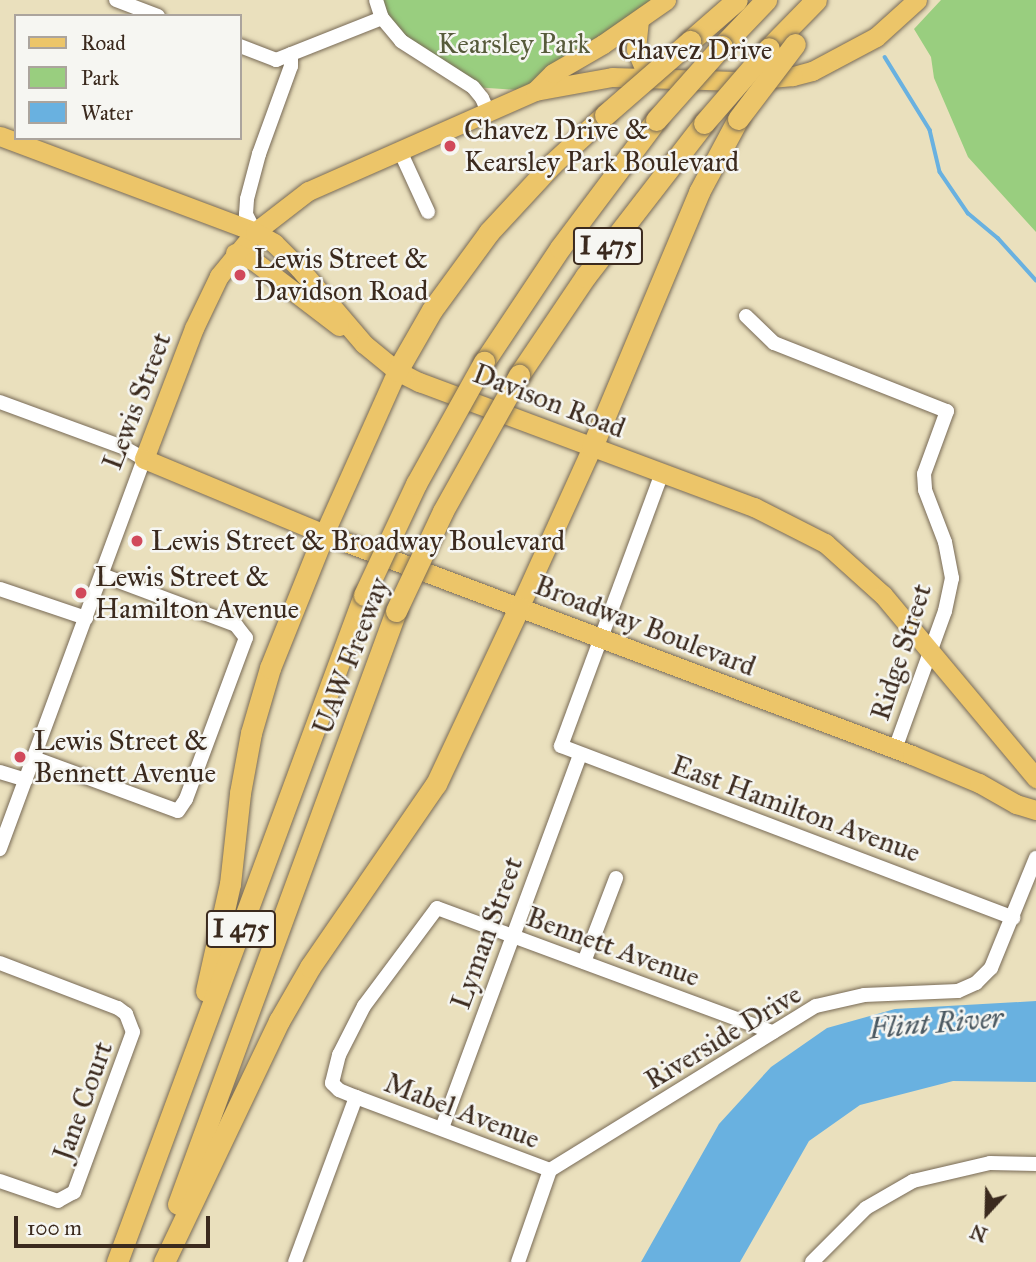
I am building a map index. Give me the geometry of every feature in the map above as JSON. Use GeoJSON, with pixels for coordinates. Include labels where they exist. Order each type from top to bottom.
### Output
{"type":"FeatureCollection","features":[{"type":"Feature","properties":{"kind":"highway"},"geometry":{"type":"LineString","coordinates":[[397,371],[438,301],[489,232],[551,164],[737,0]]}},
{"type":"Feature","properties":{"kind":"highway","name":"UAW Freeway"},"geometry":{"type":"LineString","coordinates":[[117,1262],[364,595],[416,484],[484,362],[560,248],[656,120],[765,0]]}},
{"type":"Feature","properties":{"kind":"highway","name":"UAW Freeway"},"geometry":{"type":"LineString","coordinates":[[157,1262],[396,611],[443,511],[519,375],[592,267],[704,123],[769,48],[816,0]]}},
{"type":"Feature","properties":{"kind":"highway"},"geometry":{"type":"LineString","coordinates":[[592,447],[694,204],[738,119],[829,0]]}},
{"type":"Feature","properties":{"kind":"highway"},"geometry":{"type":"LineString","coordinates":[[184,1082],[230,884],[240,793],[251,733],[270,668],[324,534]]}},
{"type":"Feature","properties":{"kind":"highway"},"geometry":{"type":"LineString","coordinates":[[164,1262],[278,1021],[310,967],[436,784],[519,608]]}},
{"type":"Feature","properties":{"kind":"main road","name":"Chavez Drive"},"geometry":{"type":"LineString","coordinates":[[536,91],[553,73],[639,20],[666,0]]}},
{"type":"Feature","properties":{"kind":"main road","name":"Chavez Drive"},"geometry":{"type":"LineString","coordinates":[[488,112],[536,91],[612,77],[736,81],[793,76],[812,71],[876,37],[917,0]]}},
{"type":"Feature","properties":{"kind":"main road"},"geometry":{"type":"LineString","coordinates":[[639,20],[636,49],[644,68],[652,77]]}},
{"type":"Feature","properties":{"kind":"main road","name":"Lewis Street"},"geometry":{"type":"LineString","coordinates":[[144,459],[203,307],[235,253],[255,232],[308,191],[488,112]]}},
{"type":"Feature","properties":{"kind":"main road","name":"Davison Road"},"geometry":{"type":"LineString","coordinates":[[0,136],[255,232],[274,243],[365,344],[397,371],[419,382],[754,507],[825,544],[874,585],[1036,778]]}},
{"type":"Feature","properties":{"kind":"main road"},"geometry":{"type":"LineString","coordinates":[[235,253],[254,261],[365,344]]}},
{"type":"Feature","properties":{"kind":"main road"},"geometry":{"type":"LineString","coordinates":[[324,534],[397,371]]}},
{"type":"Feature","properties":{"kind":"main road"},"geometry":{"type":"LineString","coordinates":[[519,608],[592,447]]}},
{"type":"Feature","properties":{"kind":"main road","name":"Broadway Boulevard"},"geometry":{"type":"LineString","coordinates":[[144,459],[324,534],[895,749],[979,783],[1016,804],[1036,810]]}},
{"type":"Feature","properties":{"kind":"street"},"geometry":{"type":"LineString","coordinates":[[116,0],[153,14]]}},
{"type":"Feature","properties":{"kind":"street"},"geometry":{"type":"LineString","coordinates":[[376,0],[382,19],[411,49],[473,87],[488,112]]}},
{"type":"Feature","properties":{"kind":"street"},"geometry":{"type":"LineString","coordinates":[[242,48],[276,60],[382,19]]}},
{"type":"Feature","properties":{"kind":"street"},"geometry":{"type":"LineString","coordinates":[[255,232],[246,214],[247,199],[259,154],[291,66],[291,54]]}},
{"type":"Feature","properties":{"kind":"street"},"geometry":{"type":"LineString","coordinates":[[400,151],[428,212]]}},
{"type":"Feature","properties":{"kind":"street","name":"Ridge Street"},"geometry":{"type":"LineString","coordinates":[[746,316],[774,343],[947,411],[924,474],[925,490],[944,542],[952,578],[945,611],[895,749]]}},
{"type":"Feature","properties":{"kind":"street","name":"Broadway Boulevard"},"geometry":{"type":"LineString","coordinates":[[0,402],[127,448],[144,459]]}},
{"type":"Feature","properties":{"kind":"street","name":"Lewis Street"},"geometry":{"type":"LineString","coordinates":[[0,849],[144,459]]}},
{"type":"Feature","properties":{"kind":"street"},"geometry":{"type":"LineString","coordinates":[[602,640],[662,473]]}},
{"type":"Feature","properties":{"kind":"street"},"geometry":{"type":"LineString","coordinates":[[34,758],[178,811],[186,799],[246,638],[236,625],[102,575]]}},
{"type":"Feature","properties":{"kind":"street"},"geometry":{"type":"LineString","coordinates":[[0,589],[86,618]]}},
{"type":"Feature","properties":{"kind":"street","name":"East Hamilton Avenue"},"geometry":{"type":"LineString","coordinates":[[602,640],[561,747],[1013,918]]}},
{"type":"Feature","properties":{"kind":"street","name":"Lyman Street"},"geometry":{"type":"LineString","coordinates":[[442,1128],[580,755]]}},
{"type":"Feature","properties":{"kind":"street"},"geometry":{"type":"LineString","coordinates":[[0,772],[26,780]]}},
{"type":"Feature","properties":{"kind":"street","name":"Riverside Drive"},"geometry":{"type":"LineString","coordinates":[[550,1170],[816,1006],[864,995],[958,991],[976,983],[991,968],[1036,858]]}},
{"type":"Feature","properties":{"kind":"street"},"geometry":{"type":"LineString","coordinates":[[584,962],[616,878]]}},
{"type":"Feature","properties":{"kind":"street","name":"Bennett Avenue"},"geometry":{"type":"LineString","coordinates":[[356,1097],[339,1090],[332,1083],[339,1055],[364,1006],[437,908],[773,1032]]}},
{"type":"Feature","properties":{"kind":"street","name":"Jane Court"},"geometry":{"type":"LineString","coordinates":[[0,963],[118,1008],[127,1014],[133,1032],[80,1182],[65,1200],[48,1199],[0,1181]]}},
{"type":"Feature","properties":{"kind":"street"},"geometry":{"type":"LineString","coordinates":[[296,1262],[356,1097]]}},
{"type":"Feature","properties":{"kind":"street","name":"Mabel Avenue"},"geometry":{"type":"LineString","coordinates":[[356,1097],[550,1170]]}},
{"type":"Feature","properties":{"kind":"street"},"geometry":{"type":"LineString","coordinates":[[812,1262],[866,1208],[913,1181],[990,1163],[1036,1164]]}},
{"type":"Feature","properties":{"kind":"street"},"geometry":{"type":"LineString","coordinates":[[518,1262],[550,1170]]}},
{"type":"Feature","properties":{"kind":"green space","name":"Kearsley Park"},"geometry":{"type":"Polygon","coordinates":[[[376,0],[660,0],[535,91],[473,87],[411,49],[376,0]]]}},
{"type":"Feature","properties":{"kind":"green space"},"geometry":{"type":"Polygon","coordinates":[[[941,0],[1036,0],[1036,232],[968,157],[934,78],[931,57],[914,29],[941,0]]]}},
{"type":"Feature","properties":{"kind":"water","name":"Flint River"},"geometry":{"type":"Polygon","coordinates":[[[1036,1001],[1036,1082],[953,1081],[860,1105],[809,1141],[740,1262],[641,1262],[719,1124],[771,1067],[827,1028],[895,1009],[1036,1001]]]}},
{"type":"Feature","properties":{"kind":"waterway"},"geometry":{"type":"LineString","coordinates":[[885,57],[930,130],[940,172],[968,213],[998,238],[1036,280]]}},
{"type":"Feature","properties":{"kind":"place","name":"Chavez Drive & Kearsley Park Boulevard"},"geometry":{"type":"Point","coordinates":[450,146]}},
{"type":"Feature","properties":{"kind":"place","name":"Lewis Street & Davidson Road"},"geometry":{"type":"Point","coordinates":[240,275]}},
{"type":"Feature","properties":{"kind":"place","name":"Lewis Street & Broadway Boulevard"},"geometry":{"type":"Point","coordinates":[137,541]}},
{"type":"Feature","properties":{"kind":"place","name":"Lewis Street & Hamilton Avenue"},"geometry":{"type":"Point","coordinates":[81,593]}},
{"type":"Feature","properties":{"kind":"place","name":"Lewis Street & Bennett Avenue"},"geometry":{"type":"Point","coordinates":[20,757]}}]}
